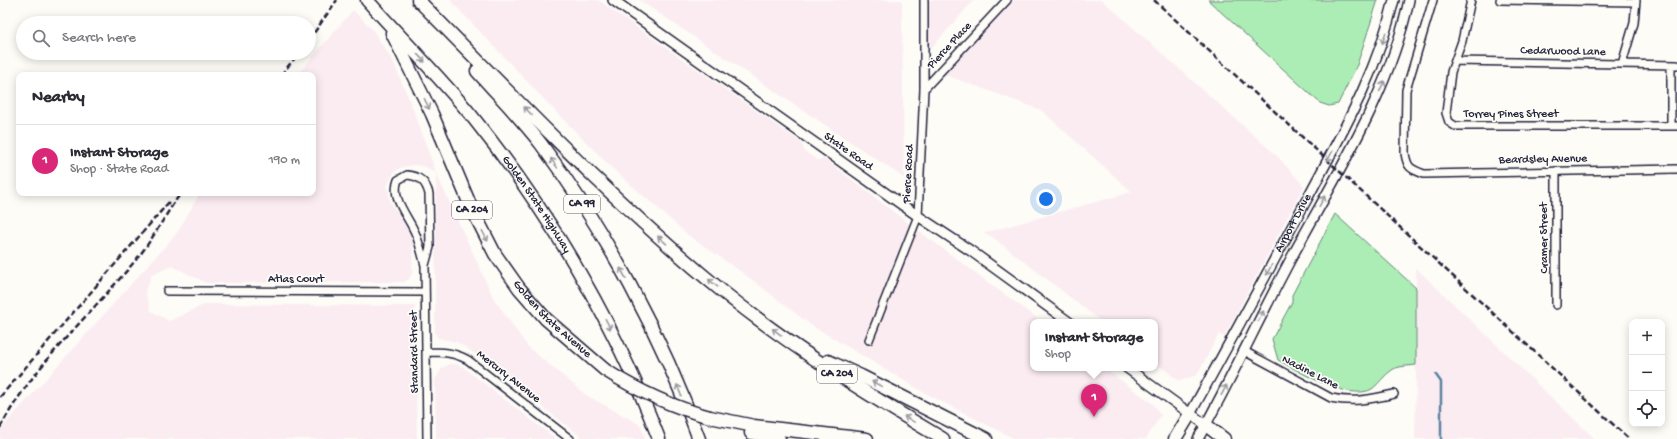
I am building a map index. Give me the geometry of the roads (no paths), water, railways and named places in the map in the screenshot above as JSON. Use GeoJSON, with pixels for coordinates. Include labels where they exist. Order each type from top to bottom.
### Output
{"type":"FeatureCollection","features":[{"type":"Feature","properties":{"kind":"highway","name":"Golden State Highway"},"geometry":{"type":"LineString","coordinates":[[367,0],[470,114],[518,177],[558,237],[608,326],[628,366],[659,439]]}},
{"type":"Feature","properties":{"kind":"highway","name":"CA 204"},"geometry":{"type":"LineString","coordinates":[[418,0],[557,142],[648,228],[723,292],[800,350],[861,390],[943,439]]}},
{"type":"Feature","properties":{"kind":"highway","name":"CA 99"},"geometry":{"type":"LineString","coordinates":[[418,0],[540,143],[583,206],[641,306],[666,357],[699,439]]}},
{"type":"Feature","properties":{"kind":"highway","name":"Golden State Avenue"},"geometry":{"type":"LineString","coordinates":[[384,19],[432,114],[471,207],[495,254],[519,288],[546,319],[605,370],[637,390],[683,410],[710,418]]}},
{"type":"Feature","properties":{"kind":"highway"},"geometry":{"type":"LineString","coordinates":[[800,350],[861,376],[986,439]]}},
{"type":"Feature","properties":{"kind":"highway","name":"Airport Drive"},"geometry":{"type":"LineString","coordinates":[[1175,439],[1190,414]]}},
{"type":"Feature","properties":{"kind":"highway"},"geometry":{"type":"LineString","coordinates":[[710,418],[744,432],[779,439]]}},
{"type":"Feature","properties":{"kind":"highway"},"geometry":{"type":"LineString","coordinates":[[710,418],[754,426],[867,439]]}},
{"type":"Feature","properties":{"kind":"highway"},"geometry":{"type":"LineString","coordinates":[[1206,425],[1224,439]]}},
{"type":"Feature","properties":{"kind":"main road","name":"State Road"},"geometry":{"type":"LineString","coordinates":[[613,0],[918,216],[971,251],[1065,319]]}},
{"type":"Feature","properties":{"kind":"main road","name":"Airport Drive"},"geometry":{"type":"LineString","coordinates":[[1190,414],[1234,335],[1360,97],[1379,54],[1394,0]]}},
{"type":"Feature","properties":{"kind":"main road","name":"Airport Drive"},"geometry":{"type":"LineString","coordinates":[[1198,439],[1281,278],[1376,100],[1394,56],[1409,0]]}},
{"type":"Feature","properties":{"kind":"main road"},"geometry":{"type":"LineString","coordinates":[[1131,371],[1206,425]]}},
{"type":"Feature","properties":{"kind":"street","name":"Pierce Road"},"geometry":{"type":"LineString","coordinates":[[869,340],[918,216],[924,89],[924,0]]}},
{"type":"Feature","properties":{"kind":"street","name":"Pierce Place"},"geometry":{"type":"LineString","coordinates":[[924,89],[1007,0]]}},
{"type":"Feature","properties":{"kind":"street","name":"Beardsley Avenue"},"geometry":{"type":"LineString","coordinates":[[1433,0],[1406,90],[1405,153],[1406,163],[1411,169],[1424,174],[1677,169]]}},
{"type":"Feature","properties":{"kind":"street","name":"Torrey Pines Street"},"geometry":{"type":"LineString","coordinates":[[1471,0],[1462,41],[1451,72],[1446,113],[1449,122],[1455,126],[1674,126]]}},
{"type":"Feature","properties":{"kind":"street"},"geometry":{"type":"LineString","coordinates":[[1500,0],[1636,1],[1634,23],[1622,64]]}},
{"type":"Feature","properties":{"kind":"street","name":"Cedarwood Lane"},"geometry":{"type":"LineString","coordinates":[[1455,61],[1674,65]]}},
{"type":"Feature","properties":{"kind":"street"},"geometry":{"type":"LineString","coordinates":[[1674,65],[1674,126]]}},
{"type":"Feature","properties":{"kind":"street","name":"Cramer Street"},"geometry":{"type":"LineString","coordinates":[[1556,171],[1556,305]]}},
{"type":"Feature","properties":{"kind":"street","name":"Standard Street"},"geometry":{"type":"LineString","coordinates":[[425,265],[416,234],[397,198],[396,191],[398,180],[407,175],[418,177],[422,180],[427,185],[429,194],[430,247],[425,265],[424,292],[427,439]]}},
{"type":"Feature","properties":{"kind":"street","name":"Atlas Court"},"geometry":{"type":"LineString","coordinates":[[167,291],[424,292]]}},
{"type":"Feature","properties":{"kind":"street","name":"Nadine Lane"},"geometry":{"type":"LineString","coordinates":[[1244,351],[1331,398],[1344,401],[1360,401],[1394,394]]}},
{"type":"Feature","properties":{"kind":"street","name":"Mercury Avenue"},"geometry":{"type":"LineString","coordinates":[[426,352],[447,352],[459,355],[468,360],[570,439]]}},
{"type":"Feature","properties":{"kind":"waterway"},"geometry":{"type":"LineString","coordinates":[[1436,375],[1441,382],[1441,439]]}},
{"type":"Feature","properties":{"kind":"railway"},"geometry":{"type":"LineString","coordinates":[[316,30],[337,0]]}},
{"type":"Feature","properties":{"kind":"railway"},"geometry":{"type":"LineString","coordinates":[[1154,0],[1629,439]]}},
{"type":"Feature","properties":{"kind":"railway"},"geometry":{"type":"LineString","coordinates":[[283,72],[293,60]]}},
{"type":"Feature","properties":{"kind":"railway"},"geometry":{"type":"LineString","coordinates":[[0,428],[30,381],[65,339],[139,256],[179,196]]}},
{"type":"Feature","properties":{"kind":"railway"},"geometry":{"type":"LineString","coordinates":[[0,397],[169,202]]}},
{"type":"Feature","properties":{"kind":"place","name":"Instant Storage"},"geometry":{"type":"Point","coordinates":[1094,417]}}]}
